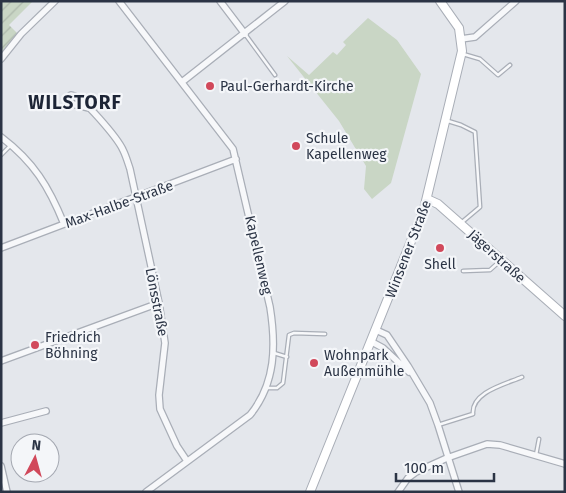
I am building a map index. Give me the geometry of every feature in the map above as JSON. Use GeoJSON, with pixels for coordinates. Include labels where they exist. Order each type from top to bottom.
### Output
{"type":"FeatureCollection","features":[{"type":"Feature","properties":{"kind":"main road","name":"Winsener Straße"},"geometry":{"type":"LineString","coordinates":[[310,492],[420,222],[427,199],[462,54],[461,39],[457,25],[440,1]]}},
{"type":"Feature","properties":{"kind":"main road","name":"Jägerstraße"},"geometry":{"type":"LineString","coordinates":[[427,199],[438,204],[565,316]]}},
{"type":"Feature","properties":{"kind":"street"},"geometry":{"type":"LineString","coordinates":[[1,59],[22,34],[55,1]]}},
{"type":"Feature","properties":{"kind":"street","name":"Kapellenweg"},"geometry":{"type":"LineString","coordinates":[[119,1],[233,149],[270,307],[273,334],[273,352],[267,388],[250,415],[146,492]]}},
{"type":"Feature","properties":{"kind":"street"},"geometry":{"type":"LineString","coordinates":[[220,1],[245,34]]}},
{"type":"Feature","properties":{"kind":"street"},"geometry":{"type":"LineString","coordinates":[[182,82],[286,1]]}},
{"type":"Feature","properties":{"kind":"street"},"geometry":{"type":"LineString","coordinates":[[461,39],[475,37],[516,1]]}},
{"type":"Feature","properties":{"kind":"street","name":"Lönsstraße"},"geometry":{"type":"LineString","coordinates":[[89,108],[111,132],[123,149],[130,169],[159,303],[165,343],[159,395],[160,409],[177,446],[187,461]]}},
{"type":"Feature","properties":{"kind":"street"},"geometry":{"type":"LineString","coordinates":[[1,137],[11,144],[39,175],[51,193],[64,224]]}},
{"type":"Feature","properties":{"kind":"street","name":"Max-Halbe-Straße"},"geometry":{"type":"LineString","coordinates":[[1,248],[236,159]]}},
{"type":"Feature","properties":{"kind":"street"},"geometry":{"type":"LineString","coordinates":[[1,361],[159,303]]}},
{"type":"Feature","properties":{"kind":"street"},"geometry":{"type":"LineString","coordinates":[[376,330],[387,335],[430,403],[459,492]]}},
{"type":"Feature","properties":{"kind":"street"},"geometry":{"type":"LineString","coordinates":[[372,342],[383,348],[414,376]]}},
{"type":"Feature","properties":{"kind":"street"},"geometry":{"type":"LineString","coordinates":[[1,423],[46,411]]}},
{"type":"Feature","properties":{"kind":"street"},"geometry":{"type":"LineString","coordinates":[[398,492],[408,478],[447,458],[488,444],[565,464]]}},
{"type":"Feature","properties":{"kind":"street"},"geometry":{"type":"LineString","coordinates":[[1,466],[7,492]]}},
{"type":"Feature","properties":{"kind":"lane"},"geometry":{"type":"LineString","coordinates":[[245,34],[275,74]]}},
{"type":"Feature","properties":{"kind":"lane"},"geometry":{"type":"LineString","coordinates":[[462,54],[480,59],[498,75],[510,64]]}},
{"type":"Feature","properties":{"kind":"lane"},"geometry":{"type":"LineString","coordinates":[[446,121],[461,125],[475,132],[480,206],[460,223]]}},
{"type":"Feature","properties":{"kind":"lane"},"geometry":{"type":"LineString","coordinates":[[1,155],[11,144]]}},
{"type":"Feature","properties":{"kind":"lane"},"geometry":{"type":"LineString","coordinates":[[464,271],[490,270],[501,260]]}},
{"type":"Feature","properties":{"kind":"lane"},"geometry":{"type":"LineString","coordinates":[[267,388],[277,388],[282,385],[288,337],[291,334],[325,334]]}},
{"type":"Feature","properties":{"kind":"lane"},"geometry":{"type":"LineString","coordinates":[[273,352],[287,357]]}},
{"type":"Feature","properties":{"kind":"lane"},"geometry":{"type":"LineString","coordinates":[[438,425],[473,414],[474,405],[483,394],[522,377]]}},
{"type":"Feature","properties":{"kind":"lane"},"geometry":{"type":"LineString","coordinates":[[536,456],[539,440]]}},
{"type":"Feature","properties":{"kind":"green space"},"geometry":{"type":"Polygon","coordinates":[[[1,1],[33,1],[9,25],[17,33],[1,53],[1,1]]]}},
{"type":"Feature","properties":{"kind":"green space"},"geometry":{"type":"Polygon","coordinates":[[[368,18],[397,40],[421,74],[391,183],[372,199],[364,189],[366,166],[339,121],[287,56],[309,75],[333,52],[337,55],[346,45],[343,42],[368,18]]]}},
{"type":"Feature","properties":{"kind":"place","name":"Paul-Gerhardt-Kirche"},"geometry":{"type":"Point","coordinates":[210,86]}},
{"type":"Feature","properties":{"kind":"place","name":"Schule Kapellenweg"},"geometry":{"type":"Point","coordinates":[296,146]}},
{"type":"Feature","properties":{"kind":"place","name":"Shell"},"geometry":{"type":"Point","coordinates":[440,248]}},
{"type":"Feature","properties":{"kind":"place","name":"Friedrich Böhning"},"geometry":{"type":"Point","coordinates":[35,345]}},
{"type":"Feature","properties":{"kind":"place","name":"Wohnpark Außenmühle"},"geometry":{"type":"Point","coordinates":[314,363]}},
{"type":"Feature","properties":{"kind":"district","name":"WILSTORF"},"geometry":{"type":"Point","coordinates":[75,102]}}]}
